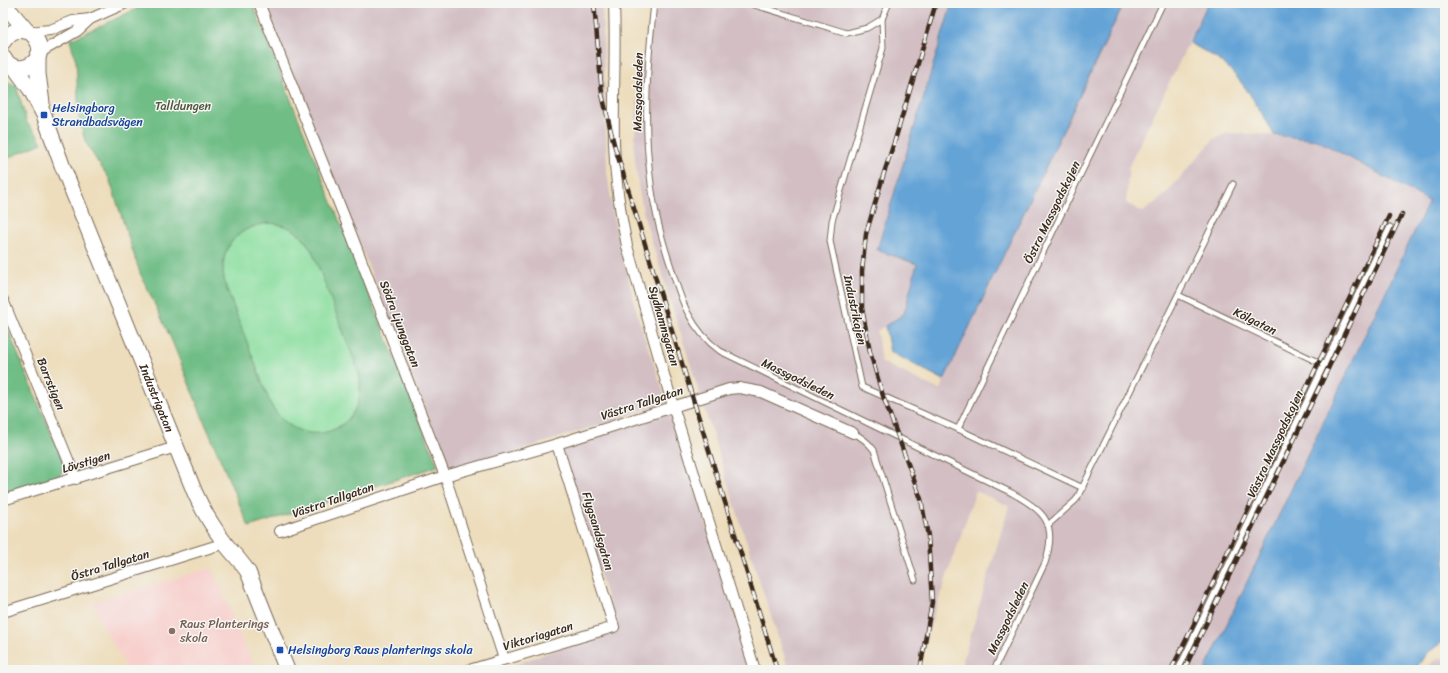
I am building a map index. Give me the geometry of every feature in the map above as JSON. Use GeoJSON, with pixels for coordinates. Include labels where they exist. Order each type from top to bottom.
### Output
{"type":"FeatureCollection","features":[{"type":"Feature","properties":{"kind":"street"},"geometry":{"type":"LineString","coordinates":[[3,3],[28,32]]}},
{"type":"Feature","properties":{"kind":"street"},"geometry":{"type":"LineString","coordinates":[[3,42],[7,36],[18,30],[28,32],[50,30],[73,21],[90,19],[126,3]]}},
{"type":"Feature","properties":{"kind":"street","name":"Södra Ljunggatan"},"geometry":{"type":"LineString","coordinates":[[259,3],[345,218],[445,476],[504,660]]}},
{"type":"Feature","properties":{"kind":"street","name":"Sydhamnsgatan"},"geometry":{"type":"LineString","coordinates":[[614,3],[614,144],[622,222],[627,246],[673,406],[755,670]]}},
{"type":"Feature","properties":{"kind":"street"},"geometry":{"type":"LineString","coordinates":[[8,64],[27,67],[33,64],[39,54],[77,31],[90,19]]}},
{"type":"Feature","properties":{"kind":"street","name":"Industrigatan"},"geometry":{"type":"LineString","coordinates":[[28,32],[38,41],[38,74],[44,115]]}},
{"type":"Feature","properties":{"kind":"street","name":"Industrigatan"},"geometry":{"type":"LineString","coordinates":[[8,64],[31,90],[44,115],[62,165],[204,513],[248,572],[287,670]]}},
{"type":"Feature","properties":{"kind":"street","name":"Barrstigen"},"geometry":{"type":"LineString","coordinates":[[3,300],[76,479]]}},
{"type":"Feature","properties":{"kind":"street","name":"Västra Tallgatan"},"geometry":{"type":"LineString","coordinates":[[280,532],[445,476],[557,444],[729,389],[747,388],[761,392],[853,433]]}},
{"type":"Feature","properties":{"kind":"street","name":"Flygsandsgatan"},"geometry":{"type":"LineString","coordinates":[[557,444],[614,627]]}},
{"type":"Feature","properties":{"kind":"street","name":"Lövstigen"},"geometry":{"type":"LineString","coordinates":[[3,500],[76,479],[176,447]]}},
{"type":"Feature","properties":{"kind":"street","name":"Östra Tallgatan"},"geometry":{"type":"LineString","coordinates":[[3,612],[225,543]]}},
{"type":"Feature","properties":{"kind":"street","name":"Viktoriagatan"},"geometry":{"type":"LineString","coordinates":[[469,670],[614,627]]}},
{"type":"Feature","properties":{"kind":"lane","name":"Massgodsleden"},"geometry":{"type":"LineString","coordinates":[[654,3],[649,49],[647,148],[650,176],[662,237],[679,294],[692,322],[708,343],[720,351],[1012,493],[1037,509],[1044,516],[1048,525],[1050,540],[1049,551],[1045,563],[994,670]]}},
{"type":"Feature","properties":{"kind":"lane"},"geometry":{"type":"LineString","coordinates":[[748,3],[847,33],[867,28],[882,19]]}},
{"type":"Feature","properties":{"kind":"lane","name":"Industrikajen"},"geometry":{"type":"LineString","coordinates":[[889,3],[882,19],[883,48],[832,220],[830,241],[862,387],[1083,488]]}},
{"type":"Feature","properties":{"kind":"lane","name":"Östra Massgodskajen"},"geometry":{"type":"LineString","coordinates":[[958,430],[1163,3]]}},
{"type":"Feature","properties":{"kind":"lane"},"geometry":{"type":"LineString","coordinates":[[1048,525],[1076,500],[1083,488],[1233,184]]}},
{"type":"Feature","properties":{"kind":"lane","name":"Västra Massgodskajen"},"geometry":{"type":"LineString","coordinates":[[1178,670],[1390,227]]}},
{"type":"Feature","properties":{"kind":"lane","name":"Kölgatan"},"geometry":{"type":"LineString","coordinates":[[1178,295],[1324,365]]}},
{"type":"Feature","properties":{"kind":"lane","name":"Västra Tallgatan"},"geometry":{"type":"LineString","coordinates":[[853,433],[861,437],[874,450],[915,580]]}},
{"type":"Feature","properties":{"kind":"shaded area"},"geometry":{"type":"Polygon","coordinates":[[[265,3],[602,3],[607,172],[614,220],[638,317],[667,403],[450,473],[265,3]]]}},
{"type":"Feature","properties":{"kind":"shaded area"},"geometry":{"type":"Polygon","coordinates":[[[652,3],[952,3],[877,250],[917,264],[904,314],[877,331],[881,362],[940,390],[1124,3],[1208,3],[1129,166],[1126,203],[1143,212],[1165,195],[1214,139],[1227,133],[1260,134],[1317,140],[1429,201],[1205,670],[960,670],[1009,506],[976,491],[915,670],[789,670],[742,528],[645,220],[638,185],[634,151],[639,80],[652,3]]]}},
{"type":"Feature","properties":{"kind":"shaded area"},"geometry":{"type":"Polygon","coordinates":[[[672,412],[751,670],[498,670],[617,629],[561,448],[672,412]]]}},
{"type":"Feature","properties":{"kind":"shaded area","name":"Raus Planterings skola"},"geometry":{"type":"Polygon","coordinates":[[[211,568],[255,670],[128,670],[98,617],[93,602],[211,568]]]}},
{"type":"Feature","properties":{"kind":"shaded area"},"geometry":{"type":"Polygon","coordinates":[[[1440,657],[1445,659],[1445,670],[1426,670],[1432,663],[1440,657]]]}},
{"type":"Feature","properties":{"kind":"green space","name":"Talldungen"},"geometry":{"type":"Polygon","coordinates":[[[149,3],[252,3],[438,466],[249,527],[172,341],[140,273],[109,178],[85,141],[79,118],[76,61],[70,40],[149,3]],[[269,223],[246,230],[237,236],[230,244],[223,263],[226,287],[270,403],[283,420],[299,430],[316,433],[332,430],[345,422],[355,408],[360,391],[358,370],[313,253],[300,235],[290,228],[269,223]]]}},
{"type":"Feature","properties":{"kind":"green space"},"geometry":{"type":"Polygon","coordinates":[[[3,80],[16,85],[27,123],[42,143],[3,160],[3,80]]]}},
{"type":"Feature","properties":{"kind":"green space"},"geometry":{"type":"Polygon","coordinates":[[[269,223],[290,228],[300,235],[309,246],[358,370],[360,391],[355,408],[345,422],[332,430],[316,433],[299,430],[283,420],[270,403],[226,287],[223,263],[230,244],[237,236],[246,230],[269,223]]]}},
{"type":"Feature","properties":{"kind":"green space"},"geometry":{"type":"Polygon","coordinates":[[[3,318],[64,465],[60,476],[3,493],[3,318]]]}},
{"type":"Feature","properties":{"kind":"water"},"geometry":{"type":"Polygon","coordinates":[[[952,3],[1124,3],[944,380],[890,352],[885,326],[904,314],[917,264],[877,250],[952,3]]]}},
{"type":"Feature","properties":{"kind":"water"},"geometry":{"type":"Polygon","coordinates":[[[1208,3],[1445,3],[1445,640],[1426,654],[1415,670],[1205,670],[1429,201],[1317,140],[1274,135],[1252,98],[1232,72],[1216,58],[1189,43],[1208,3]]]}},
{"type":"Feature","properties":{"kind":"railway"},"geometry":{"type":"LineString","coordinates":[[594,3],[602,94],[614,144],[777,670]]}},
{"type":"Feature","properties":{"kind":"railway"},"geometry":{"type":"LineString","coordinates":[[920,670],[932,602],[928,536],[921,499],[883,396],[870,352],[862,308],[862,271],[866,234],[936,3]]}},
{"type":"Feature","properties":{"kind":"railway"},"geometry":{"type":"LineString","coordinates":[[1184,670],[1402,214]]}},
{"type":"Feature","properties":{"kind":"railway"},"geometry":{"type":"LineString","coordinates":[[1195,620],[1389,216]]}},
{"type":"Feature","properties":{"kind":"railway"},"geometry":{"type":"LineString","coordinates":[[1171,670],[1198,616]]}},
{"type":"Feature","properties":{"kind":"place","name":"Helsingborg Strandbadsvägen"},"geometry":{"type":"Point","coordinates":[44,115]}},
{"type":"Feature","properties":{"kind":"place","name":"Raus Planterings skola"},"geometry":{"type":"Point","coordinates":[172,631]}},
{"type":"Feature","properties":{"kind":"place","name":"Helsingborg Raus planterings skola"},"geometry":{"type":"Point","coordinates":[280,650]}}]}
